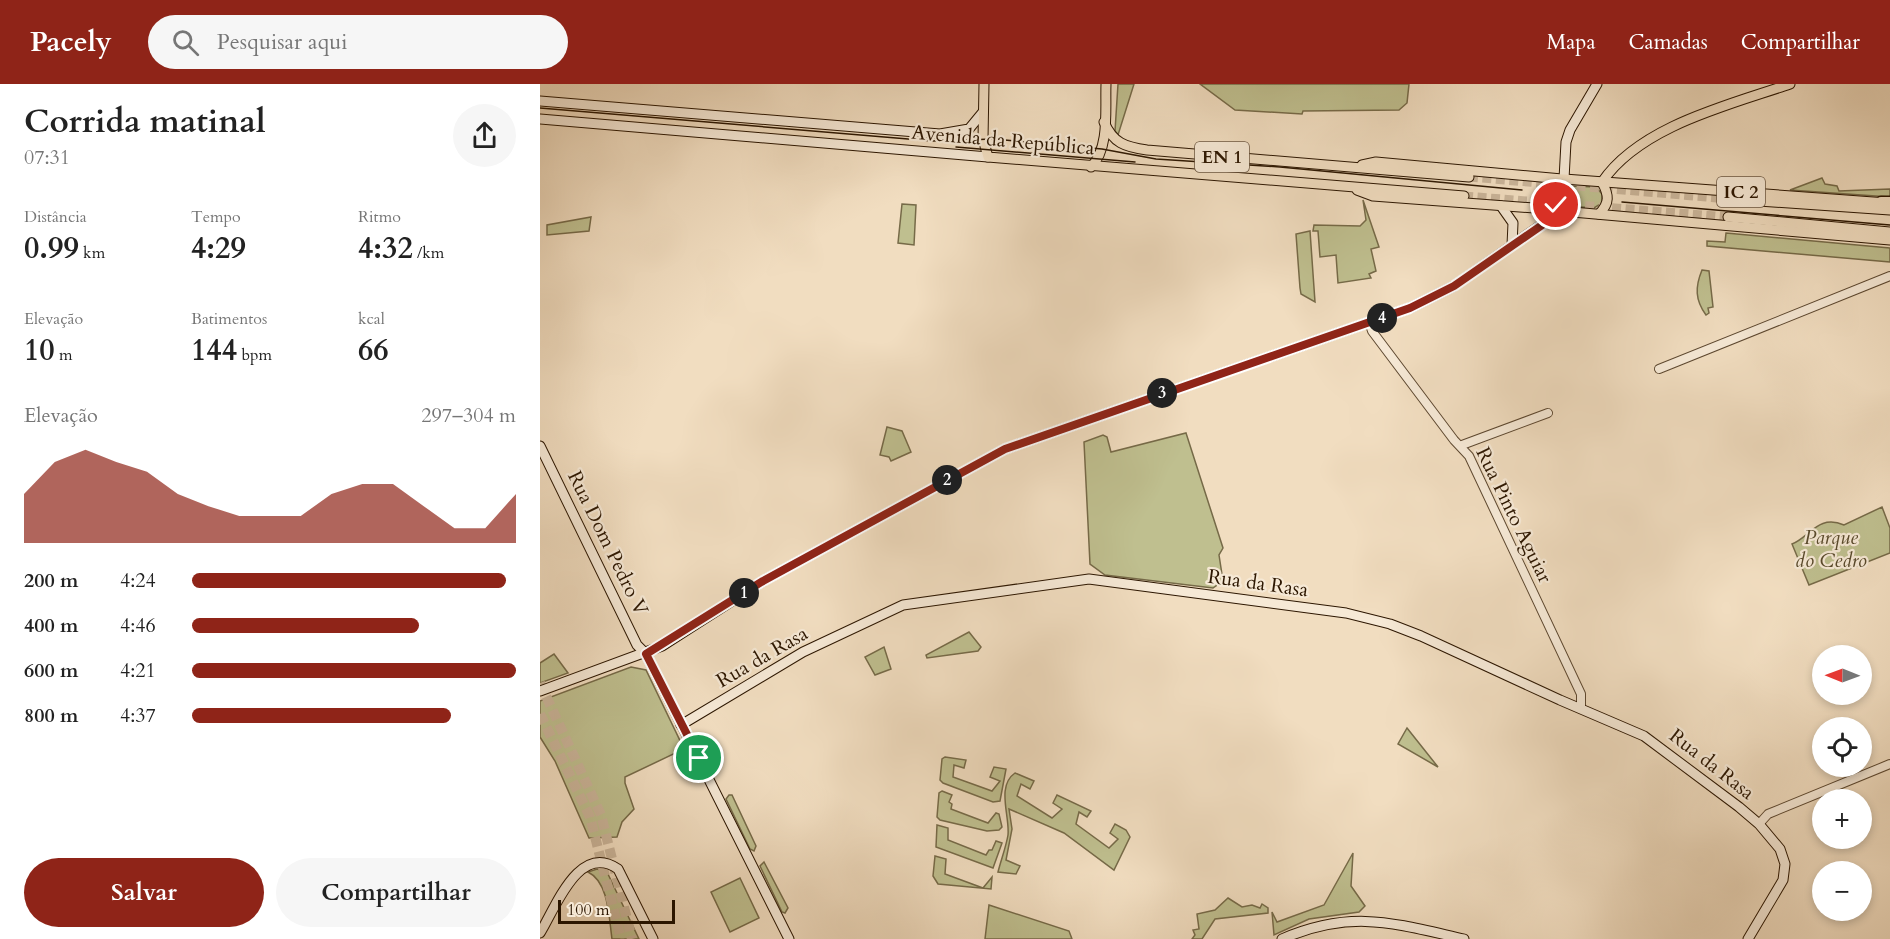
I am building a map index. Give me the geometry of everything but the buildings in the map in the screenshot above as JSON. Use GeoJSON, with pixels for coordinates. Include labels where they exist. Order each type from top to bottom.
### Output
{"type":"FeatureCollection","features":[{"type":"Feature","properties":{"kind":"main road"},"geometry":{"type":"LineString","coordinates":[[984,84],[983,139],[988,157]]}},
{"type":"Feature","properties":{"kind":"main road"},"geometry":{"type":"LineString","coordinates":[[1091,166],[1099,159],[1102,149],[1106,84]]}},
{"type":"Feature","properties":{"kind":"main road"},"geometry":{"type":"LineString","coordinates":[[540,691],[646,654],[763,581],[1005,449],[1410,308],[1454,286],[1561,210],[1554,201],[1555,187],[1563,179],[1566,142],[1570,130],[1597,84]]}},
{"type":"Feature","properties":{"kind":"main road"},"geometry":{"type":"LineString","coordinates":[[1599,214],[1608,202],[1608,194],[1602,182],[1621,160],[1650,138],[1790,84]]}},
{"type":"Feature","properties":{"kind":"main road","name":"Avenida da República"},"geometry":{"type":"LineString","coordinates":[[540,100],[940,134],[969,129],[983,112]]}},
{"type":"Feature","properties":{"kind":"main road"},"geometry":{"type":"LineString","coordinates":[[650,110],[654,128]]}},
{"type":"Feature","properties":{"kind":"main road","name":"Avenida da República"},"geometry":{"type":"LineString","coordinates":[[540,119],[1464,196]]}},
{"type":"Feature","properties":{"kind":"main road","name":"Avenida da República"},"geometry":{"type":"LineString","coordinates":[[1104,122],[1109,135],[1118,142],[1139,149],[1469,177]]}},
{"type":"Feature","properties":{"kind":"main road","name":"EN 1"},"geometry":{"type":"LineString","coordinates":[[1352,167],[1376,162],[1602,182]]}},
{"type":"Feature","properties":{"kind":"main road","name":"IC 2"},"geometry":{"type":"LineString","coordinates":[[1602,182],[1887,202]]}},
{"type":"Feature","properties":{"kind":"main road","name":"EN 1"},"geometry":{"type":"LineString","coordinates":[[1343,186],[1374,196],[1599,214]]}},
{"type":"Feature","properties":{"kind":"main road","name":"IC 2"},"geometry":{"type":"LineString","coordinates":[[1730,199],[1890,210]]}},
{"type":"Feature","properties":{"kind":"main road"},"geometry":{"type":"LineString","coordinates":[[1501,206],[1513,223],[1512,245]]}},
{"type":"Feature","properties":{"kind":"main road","name":"IC 2"},"geometry":{"type":"LineString","coordinates":[[1599,214],[1890,240]]}},
{"type":"Feature","properties":{"kind":"main road","name":"IC 2"},"geometry":{"type":"LineString","coordinates":[[1728,217],[1890,232]]}},
{"type":"Feature","properties":{"kind":"main road","name":"Rua Dom Pedro V"},"geometry":{"type":"LineString","coordinates":[[540,446],[638,645],[646,654],[789,939]]}},
{"type":"Feature","properties":{"kind":"main road","name":"Rua da Rasa"},"geometry":{"type":"LineString","coordinates":[[681,725],[803,652],[903,605],[1089,579],[1346,613],[1390,624],[1421,636],[1644,736],[1662,747],[1759,824],[1780,849],[1785,864],[1783,880],[1748,939]]}},
{"type":"Feature","properties":{"kind":"main road"},"geometry":{"type":"LineString","coordinates":[[540,933],[574,876],[589,862],[609,862],[618,869],[652,939]]}},
{"type":"Feature","properties":{"kind":"main road"},"geometry":{"type":"LineString","coordinates":[[1282,939],[1331,922],[1364,920],[1381,921],[1464,939]]}},
{"type":"Feature","properties":{"kind":"street"},"geometry":{"type":"LineString","coordinates":[[1659,369],[1890,276]]}},
{"type":"Feature","properties":{"kind":"street","name":"Rua Pinto Aguiar"},"geometry":{"type":"LineString","coordinates":[[1369,322],[1372,331],[1454,440],[1462,445],[1581,694],[1581,709]]}},
{"type":"Feature","properties":{"kind":"street"},"geometry":{"type":"LineString","coordinates":[[1462,445],[1548,413]]}},
{"type":"Feature","properties":{"kind":"street"},"geometry":{"type":"LineString","coordinates":[[1759,824],[1768,814],[1890,764]]}},
{"type":"Feature","properties":{"kind":"green space"},"geometry":{"type":"Polygon","coordinates":[[[1118,84],[1134,84],[1118,135],[1115,131],[1118,84]]]}},
{"type":"Feature","properties":{"kind":"green space"},"geometry":{"type":"Polygon","coordinates":[[[1200,84],[1409,84],[1407,103],[1399,110],[1303,111],[1302,114],[1235,110],[1200,84]]]}},
{"type":"Feature","properties":{"kind":"green space"},"geometry":{"type":"Polygon","coordinates":[[[1822,178],[1825,184],[1837,186],[1839,191],[1890,189],[1890,197],[1790,190],[1822,178]]]}},
{"type":"Feature","properties":{"kind":"green space"},"geometry":{"type":"Polygon","coordinates":[[[1570,186],[1596,187],[1602,194],[1602,203],[1594,208],[1568,206],[1562,198],[1565,189],[1570,186]]]}},
{"type":"Feature","properties":{"kind":"green space"},"geometry":{"type":"Polygon","coordinates":[[[1363,200],[1379,247],[1371,249],[1376,271],[1369,274],[1371,278],[1338,283],[1336,255],[1320,257],[1318,231],[1313,231],[1314,225],[1360,226],[1366,220],[1363,200]]]}},
{"type":"Feature","properties":{"kind":"green space"},"geometry":{"type":"Polygon","coordinates":[[[902,204],[916,205],[914,245],[898,243],[902,204]]]}},
{"type":"Feature","properties":{"kind":"green space"},"geometry":{"type":"Polygon","coordinates":[[[591,217],[589,231],[547,235],[547,225],[591,217]]]}},
{"type":"Feature","properties":{"kind":"green space"},"geometry":{"type":"Polygon","coordinates":[[[1310,231],[1315,302],[1301,294],[1296,234],[1310,231]]]}},
{"type":"Feature","properties":{"kind":"green space"},"geometry":{"type":"Polygon","coordinates":[[[1726,233],[1890,248],[1890,262],[1707,246],[1707,241],[1725,242],[1726,233]]]}},
{"type":"Feature","properties":{"kind":"green space"},"geometry":{"type":"Polygon","coordinates":[[[1702,270],[1709,271],[1713,307],[1708,308],[1709,313],[1706,315],[1697,293],[1702,270]]]}},
{"type":"Feature","properties":{"kind":"green space"},"geometry":{"type":"Polygon","coordinates":[[[887,427],[902,431],[911,452],[891,461],[889,457],[880,455],[887,427]]]}},
{"type":"Feature","properties":{"kind":"green space"},"geometry":{"type":"Polygon","coordinates":[[[1186,433],[1223,548],[1219,555],[1223,581],[1213,588],[1105,575],[1090,564],[1084,442],[1103,435],[1107,437],[1111,452],[1186,433]]]}},
{"type":"Feature","properties":{"kind":"green space","name":"Parque do Cedro"},"geometry":{"type":"Polygon","coordinates":[[[1882,507],[1890,528],[1890,553],[1809,585],[1792,544],[1821,524],[1835,522],[1844,525],[1882,507]]]}},
{"type":"Feature","properties":{"kind":"green space"},"geometry":{"type":"Polygon","coordinates":[[[969,632],[981,647],[978,651],[927,658],[926,655],[969,632]]]}},
{"type":"Feature","properties":{"kind":"green space"},"geometry":{"type":"Polygon","coordinates":[[[884,647],[891,669],[875,675],[865,657],[884,647]]]}},
{"type":"Feature","properties":{"kind":"green space"},"geometry":{"type":"Polygon","coordinates":[[[554,654],[568,673],[540,683],[540,663],[554,654]]]}},
{"type":"Feature","properties":{"kind":"green space"},"geometry":{"type":"Polygon","coordinates":[[[631,667],[646,670],[684,749],[625,777],[634,809],[622,822],[617,837],[589,838],[555,761],[540,737],[540,701],[631,667]]]}},
{"type":"Feature","properties":{"kind":"green space"},"geometry":{"type":"Polygon","coordinates":[[[1407,728],[1438,767],[1398,744],[1407,728]]]}},
{"type":"Feature","properties":{"kind":"green space"},"geometry":{"type":"Polygon","coordinates":[[[945,757],[966,760],[964,768],[954,765],[953,777],[992,791],[1000,781],[990,777],[994,767],[1006,769],[1000,801],[993,802],[943,783],[940,780],[942,759],[945,757]]]}},
{"type":"Feature","properties":{"kind":"green space"},"geometry":{"type":"Polygon","coordinates":[[[1015,773],[1034,781],[1030,789],[1021,784],[1017,796],[1052,818],[1062,809],[1053,803],[1057,795],[1091,811],[1087,817],[1079,812],[1076,824],[1109,848],[1118,839],[1110,833],[1115,824],[1126,830],[1130,837],[1114,870],[1064,833],[1009,809],[1012,829],[1006,860],[1020,866],[1016,874],[998,872],[1008,835],[1006,786],[1015,773]]]}},
{"type":"Feature","properties":{"kind":"green space"},"geometry":{"type":"Polygon","coordinates":[[[942,791],[952,795],[949,802],[952,804],[951,809],[988,823],[996,813],[999,814],[1002,827],[999,830],[987,831],[940,820],[937,817],[939,793],[942,791]]]}},
{"type":"Feature","properties":{"kind":"green space"},"geometry":{"type":"Polygon","coordinates":[[[732,795],[756,846],[754,851],[750,849],[726,799],[732,795]]]}},
{"type":"Feature","properties":{"kind":"green space"},"geometry":{"type":"Polygon","coordinates":[[[937,825],[948,828],[948,840],[986,855],[989,850],[992,850],[996,841],[1002,843],[993,868],[936,847],[937,825]]]}},
{"type":"Feature","properties":{"kind":"green space"},"geometry":{"type":"Polygon","coordinates":[[[1353,853],[1351,886],[1365,906],[1359,912],[1309,919],[1274,935],[1272,912],[1277,922],[1324,905],[1353,853]]]}},
{"type":"Feature","properties":{"kind":"green space"},"geometry":{"type":"Polygon","coordinates":[[[935,856],[946,859],[945,874],[983,888],[992,877],[991,889],[938,884],[933,876],[935,856]]]}},
{"type":"Feature","properties":{"kind":"green space"},"geometry":{"type":"Polygon","coordinates":[[[764,862],[788,908],[785,913],[782,912],[760,866],[764,862]]]}},
{"type":"Feature","properties":{"kind":"green space"},"geometry":{"type":"Polygon","coordinates":[[[597,869],[607,872],[639,939],[612,939],[604,892],[595,877],[588,872],[597,869]]]}},
{"type":"Feature","properties":{"kind":"green space"},"geometry":{"type":"Polygon","coordinates":[[[740,878],[759,918],[730,932],[711,892],[740,878]]]}},
{"type":"Feature","properties":{"kind":"green space"},"geometry":{"type":"Polygon","coordinates":[[[1228,898],[1242,907],[1252,905],[1260,908],[1262,904],[1268,908],[1268,913],[1215,919],[1202,939],[1192,939],[1195,935],[1193,930],[1199,929],[1197,914],[1215,910],[1228,898]]]}},
{"type":"Feature","properties":{"kind":"green space"},"geometry":{"type":"Polygon","coordinates":[[[989,905],[1069,931],[1072,939],[985,939],[989,905]]]}},
{"type":"Feature","properties":{"kind":"tunnel"},"geometry":{"type":"LineString","coordinates":[[1469,177],[1730,199]]}},
{"type":"Feature","properties":{"kind":"tunnel"},"geometry":{"type":"LineString","coordinates":[[1464,196],[1728,217]]}},
{"type":"Feature","properties":{"kind":"tunnel"},"geometry":{"type":"LineString","coordinates":[[540,683],[601,815],[632,939]]}},
{"type":"Feature","properties":{"kind":"tunnel"},"geometry":{"type":"LineString","coordinates":[[540,714],[590,817],[621,939]]}},
{"type":"Feature","properties":{"kind":"tram line"},"geometry":{"type":"LineString","coordinates":[[540,108],[932,141],[994,139],[1102,149],[1156,159],[1280,167],[1522,190]]}},
{"type":"Feature","properties":{"kind":"tram line"},"geometry":{"type":"LineString","coordinates":[[956,147],[1135,162]]}},
{"type":"Feature","properties":{"kind":"tram line"},"geometry":{"type":"LineString","coordinates":[[1622,202],[1890,225]]}},
{"type":"Feature","properties":{"kind":"route"},"geometry":{"type":"LineString","coordinates":[[699,758],[646,654],[763,581],[1005,449],[1410,308],[1454,286],[1558,214],[1561,211],[1556,205]]}}]}
